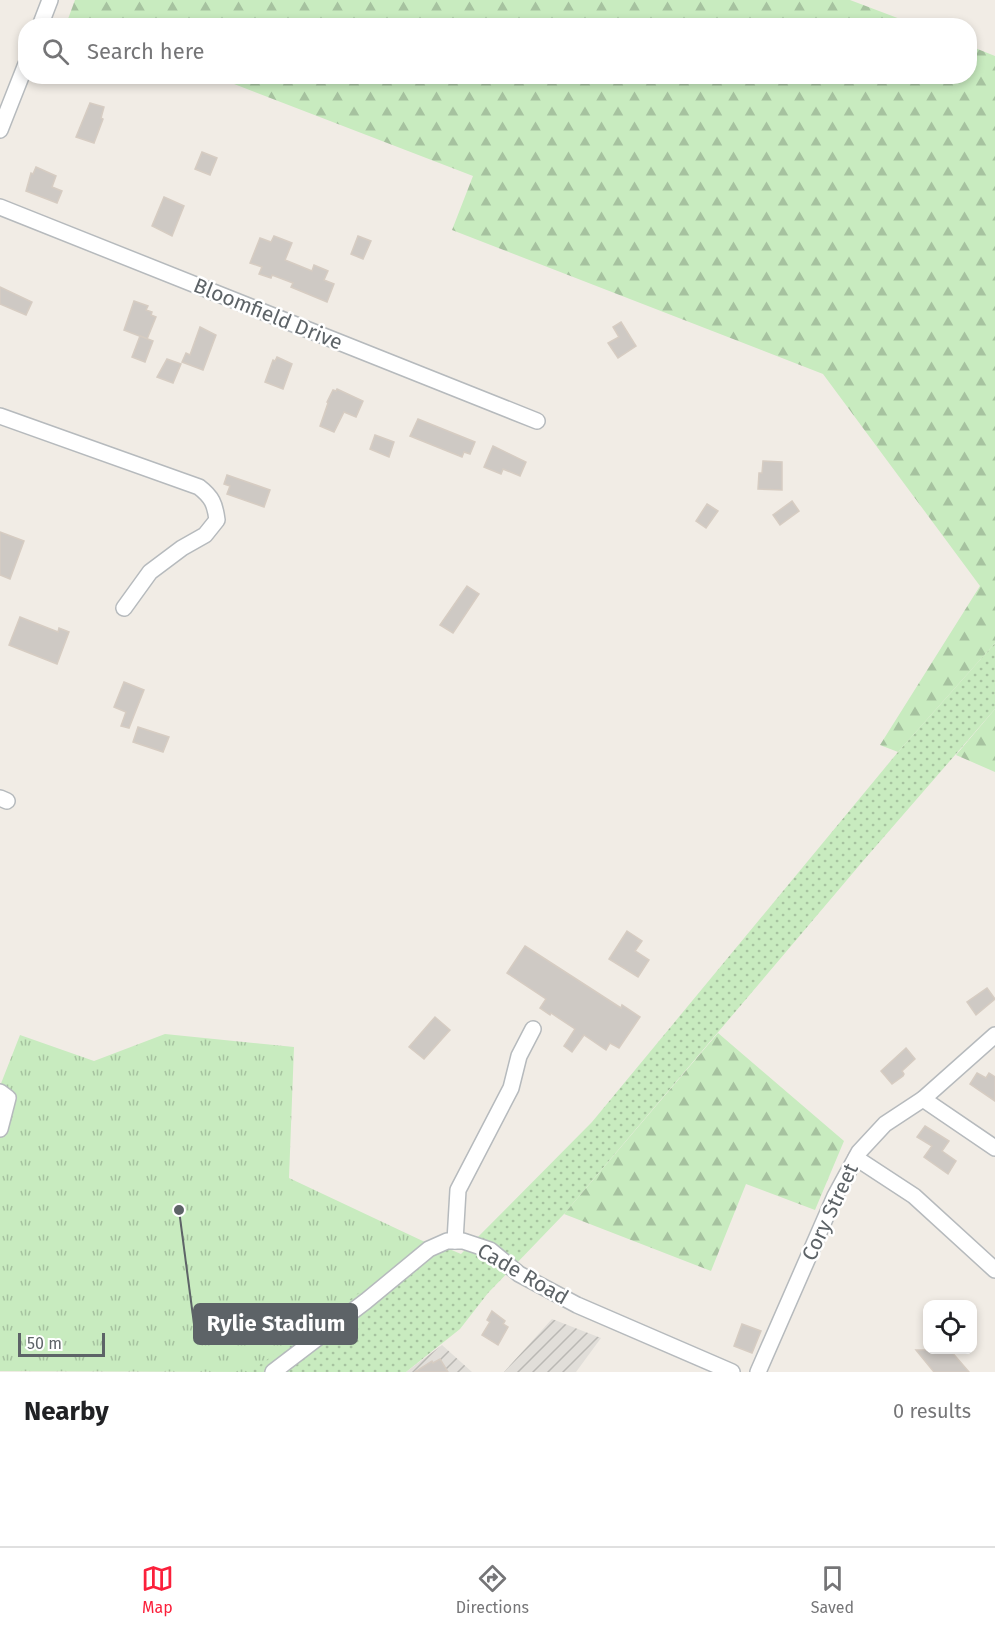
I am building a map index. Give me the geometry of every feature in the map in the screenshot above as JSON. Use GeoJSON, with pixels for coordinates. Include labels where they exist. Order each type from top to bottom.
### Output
{"type":"FeatureCollection","features":[{"type":"Feature","properties":{"kind":"street"},"geometry":{"type":"LineString","coordinates":[[43,18],[50,0]]}},
{"type":"Feature","properties":{"kind":"street"},"geometry":{"type":"LineString","coordinates":[[0,130],[18,84]]}},
{"type":"Feature","properties":{"kind":"street","name":"Bloomfield Drive"},"geometry":{"type":"LineString","coordinates":[[0,207],[537,421]]}},
{"type":"Feature","properties":{"kind":"street"},"geometry":{"type":"LineString","coordinates":[[0,416],[159,472],[199,487],[209,494],[215,504],[217,520],[205,536],[183,548],[150,572],[124,608]]}},
{"type":"Feature","properties":{"kind":"street"},"geometry":{"type":"LineString","coordinates":[[455,1241],[458,1190],[511,1088],[519,1056],[533,1029]]}},
{"type":"Feature","properties":{"kind":"street","name":"Cory Street"},"geometry":{"type":"LineString","coordinates":[[758,1372],[835,1196],[856,1158],[885,1124],[923,1099],[995,1035]]}},
{"type":"Feature","properties":{"kind":"street"},"geometry":{"type":"LineString","coordinates":[[0,1092],[8,1098],[0,1129]]}},
{"type":"Feature","properties":{"kind":"street"},"geometry":{"type":"LineString","coordinates":[[923,1099],[995,1148]]}},
{"type":"Feature","properties":{"kind":"street"},"geometry":{"type":"LineString","coordinates":[[856,1158],[914,1196],[995,1270]]}},
{"type":"Feature","properties":{"kind":"street","name":"Cade Road"},"geometry":{"type":"LineString","coordinates":[[273,1372],[366,1301],[429,1249],[447,1241],[463,1241],[490,1250],[519,1274],[577,1305],[732,1372]]}},
{"type":"Feature","properties":{"kind":"shaded area"},"geometry":{"type":"Polygon","coordinates":[[[552,1319],[601,1338],[576,1372],[504,1372],[552,1319]]]}},
{"type":"Feature","properties":{"kind":"shaded area"},"geometry":{"type":"Polygon","coordinates":[[[442,1345],[472,1372],[406,1372],[442,1345]]]}},
{"type":"Feature","properties":{"kind":"green space"},"geometry":{"type":"Polygon","coordinates":[[[75,0],[850,0],[898,18],[68,18],[75,0]]]}},
{"type":"Feature","properties":{"kind":"green space"},"geometry":{"type":"Polygon","coordinates":[[[977,49],[995,56],[995,643],[898,752],[880,745],[980,586],[823,374],[452,230],[473,176],[234,84],[977,84],[977,49]]]}},
{"type":"Feature","properties":{"kind":"green space"},"geometry":{"type":"Polygon","coordinates":[[[995,643],[995,709],[564,1214],[488,1293],[460,1329],[406,1372],[249,1372],[428,1240],[461,1254],[592,1122],[898,752],[995,643]]]}},
{"type":"Feature","properties":{"kind":"green space"},"geometry":{"type":"Polygon","coordinates":[[[995,709],[995,772],[956,755],[995,709]]]}},
{"type":"Feature","properties":{"kind":"green space"},"geometry":{"type":"Polygon","coordinates":[[[718,1033],[844,1141],[815,1210],[746,1184],[711,1271],[564,1214],[718,1033]]]}},
{"type":"Feature","properties":{"kind":"green space"},"geometry":{"type":"Polygon","coordinates":[[[165,1034],[294,1047],[289,1178],[427,1243],[250,1372],[0,1371],[0,1086],[20,1035],[94,1061],[165,1034]]]}},
{"type":"Feature","properties":{"kind":"building"},"geometry":{"type":"Polygon","coordinates":[[[90,103],[104,107],[101,118],[103,119],[94,143],[76,137],[90,103]]]}},
{"type":"Feature","properties":{"kind":"building"},"geometry":{"type":"Polygon","coordinates":[[[202,152],[217,158],[210,175],[195,169],[202,152]]]}},
{"type":"Feature","properties":{"kind":"building"},"geometry":{"type":"Polygon","coordinates":[[[36,167],[56,176],[52,187],[62,191],[57,203],[26,191],[31,173],[33,174],[36,167]]]}},
{"type":"Feature","properties":{"kind":"building"},"geometry":{"type":"Polygon","coordinates":[[[164,197],[184,206],[172,236],[152,226],[164,197]]]}},
{"type":"Feature","properties":{"kind":"building"},"geometry":{"type":"Polygon","coordinates":[[[274,236],[292,243],[285,260],[312,271],[314,265],[328,271],[324,280],[334,284],[327,302],[291,287],[293,283],[272,275],[271,278],[259,274],[262,267],[250,263],[260,238],[271,242],[274,236]]]}},
{"type":"Feature","properties":{"kind":"building"},"geometry":{"type":"Polygon","coordinates":[[[358,236],[371,241],[363,259],[351,254],[358,236]]]}},
{"type":"Feature","properties":{"kind":"building"},"geometry":{"type":"Polygon","coordinates":[[[0,287],[32,302],[26,315],[0,304],[0,287]]]}},
{"type":"Feature","properties":{"kind":"building"},"geometry":{"type":"Polygon","coordinates":[[[134,301],[148,306],[146,310],[152,312],[151,315],[156,317],[147,339],[124,330],[134,301]]]}},
{"type":"Feature","properties":{"kind":"building"},"geometry":{"type":"Polygon","coordinates":[[[621,322],[636,346],[618,358],[608,343],[619,337],[613,327],[621,322]]]}},
{"type":"Feature","properties":{"kind":"building"},"geometry":{"type":"Polygon","coordinates":[[[200,327],[216,335],[203,370],[182,362],[186,353],[190,355],[200,327]]]}},
{"type":"Feature","properties":{"kind":"building"},"geometry":{"type":"Polygon","coordinates":[[[140,336],[153,341],[145,362],[132,357],[140,336]]]}},
{"type":"Feature","properties":{"kind":"building"},"geometry":{"type":"Polygon","coordinates":[[[277,357],[292,364],[283,389],[265,382],[273,360],[275,361],[277,357]]]}},
{"type":"Feature","properties":{"kind":"building"},"geometry":{"type":"Polygon","coordinates":[[[167,359],[181,364],[173,383],[157,377],[167,359]]]}},
{"type":"Feature","properties":{"kind":"building"},"geometry":{"type":"Polygon","coordinates":[[[337,389],[363,401],[356,417],[344,412],[334,432],[320,426],[327,402],[333,390],[337,389]]]}},
{"type":"Feature","properties":{"kind":"building"},"geometry":{"type":"Polygon","coordinates":[[[418,419],[475,442],[470,454],[464,452],[462,457],[410,436],[418,419]]]}},
{"type":"Feature","properties":{"kind":"building"},"geometry":{"type":"Polygon","coordinates":[[[375,435],[394,442],[389,457],[370,449],[375,435]]]}},
{"type":"Feature","properties":{"kind":"building"},"geometry":{"type":"Polygon","coordinates":[[[493,446],[526,462],[520,476],[503,469],[501,474],[484,467],[493,446]]]}},
{"type":"Feature","properties":{"kind":"building"},"geometry":{"type":"Polygon","coordinates":[[[763,461],[782,462],[782,490],[758,489],[759,473],[762,473],[763,461]]]}},
{"type":"Feature","properties":{"kind":"building"},"geometry":{"type":"Polygon","coordinates":[[[227,475],[270,490],[264,507],[227,494],[230,486],[224,484],[227,475]]]}},
{"type":"Feature","properties":{"kind":"building"},"geometry":{"type":"Polygon","coordinates":[[[792,501],[799,511],[780,525],[773,515],[792,501]]]}},
{"type":"Feature","properties":{"kind":"building"},"geometry":{"type":"Polygon","coordinates":[[[707,504],[718,511],[706,528],[696,521],[707,504]]]}},
{"type":"Feature","properties":{"kind":"building"},"geometry":{"type":"Polygon","coordinates":[[[0,532],[24,541],[10,579],[0,575],[0,532]]]}},
{"type":"Feature","properties":{"kind":"building"},"geometry":{"type":"Polygon","coordinates":[[[467,586],[479,594],[453,633],[440,625],[467,586]]]}},
{"type":"Feature","properties":{"kind":"building"},"geometry":{"type":"Polygon","coordinates":[[[20,617],[58,632],[59,628],[69,632],[57,664],[9,645],[20,617]]]}},
{"type":"Feature","properties":{"kind":"building"},"geometry":{"type":"Polygon","coordinates":[[[124,682],[144,690],[129,728],[121,726],[126,712],[114,707],[124,682]]]}},
{"type":"Feature","properties":{"kind":"building"},"geometry":{"type":"Polygon","coordinates":[[[138,727],[169,737],[163,752],[133,742],[138,727]]]}},
{"type":"Feature","properties":{"kind":"building"},"geometry":{"type":"Polygon","coordinates":[[[627,931],[642,941],[635,951],[649,960],[638,977],[609,959],[627,931]]]}},
{"type":"Feature","properties":{"kind":"building"},"geometry":{"type":"Polygon","coordinates":[[[525,946],[621,1008],[622,1005],[640,1017],[619,1048],[610,1043],[606,1050],[584,1035],[572,1052],[564,1046],[575,1029],[540,1008],[546,999],[507,973],[525,946]]]}},
{"type":"Feature","properties":{"kind":"building"},"geometry":{"type":"Polygon","coordinates":[[[987,988],[995,999],[976,1015],[967,1002],[987,988]]]}},
{"type":"Feature","properties":{"kind":"building"},"geometry":{"type":"Polygon","coordinates":[[[435,1017],[450,1030],[424,1059],[409,1047],[435,1017]]]}},
{"type":"Feature","properties":{"kind":"building"},"geometry":{"type":"Polygon","coordinates":[[[906,1048],[915,1059],[902,1071],[903,1076],[892,1084],[881,1071],[906,1048]]]}},
{"type":"Feature","properties":{"kind":"building"},"geometry":{"type":"Polygon","coordinates":[[[977,1073],[986,1078],[989,1073],[995,1077],[995,1101],[970,1084],[977,1073]]]}},
{"type":"Feature","properties":{"kind":"building"},"geometry":{"type":"Polygon","coordinates":[[[925,1126],[949,1141],[942,1151],[956,1161],[948,1174],[924,1157],[932,1146],[917,1137],[925,1126]]]}},
{"type":"Feature","properties":{"kind":"building"},"geometry":{"type":"Polygon","coordinates":[[[492,1311],[505,1321],[503,1324],[508,1327],[498,1345],[482,1335],[490,1322],[487,1320],[492,1311]]]}},
{"type":"Feature","properties":{"kind":"building"},"geometry":{"type":"Polygon","coordinates":[[[742,1324],[761,1331],[752,1353],[734,1346],[742,1324]]]}},
{"type":"Feature","properties":{"kind":"building"},"geometry":{"type":"Polygon","coordinates":[[[916,1350],[923,1350],[923,1354],[953,1354],[969,1372],[934,1372],[916,1350]]]}},
{"type":"Feature","properties":{"kind":"building"},"geometry":{"type":"Polygon","coordinates":[[[440,1359],[448,1372],[415,1372],[432,1361],[433,1363],[440,1359]]]}},
{"type":"Feature","properties":{"kind":"place","name":"Rylie Stadium"},"geometry":{"type":"Point","coordinates":[179,1210]}}]}
